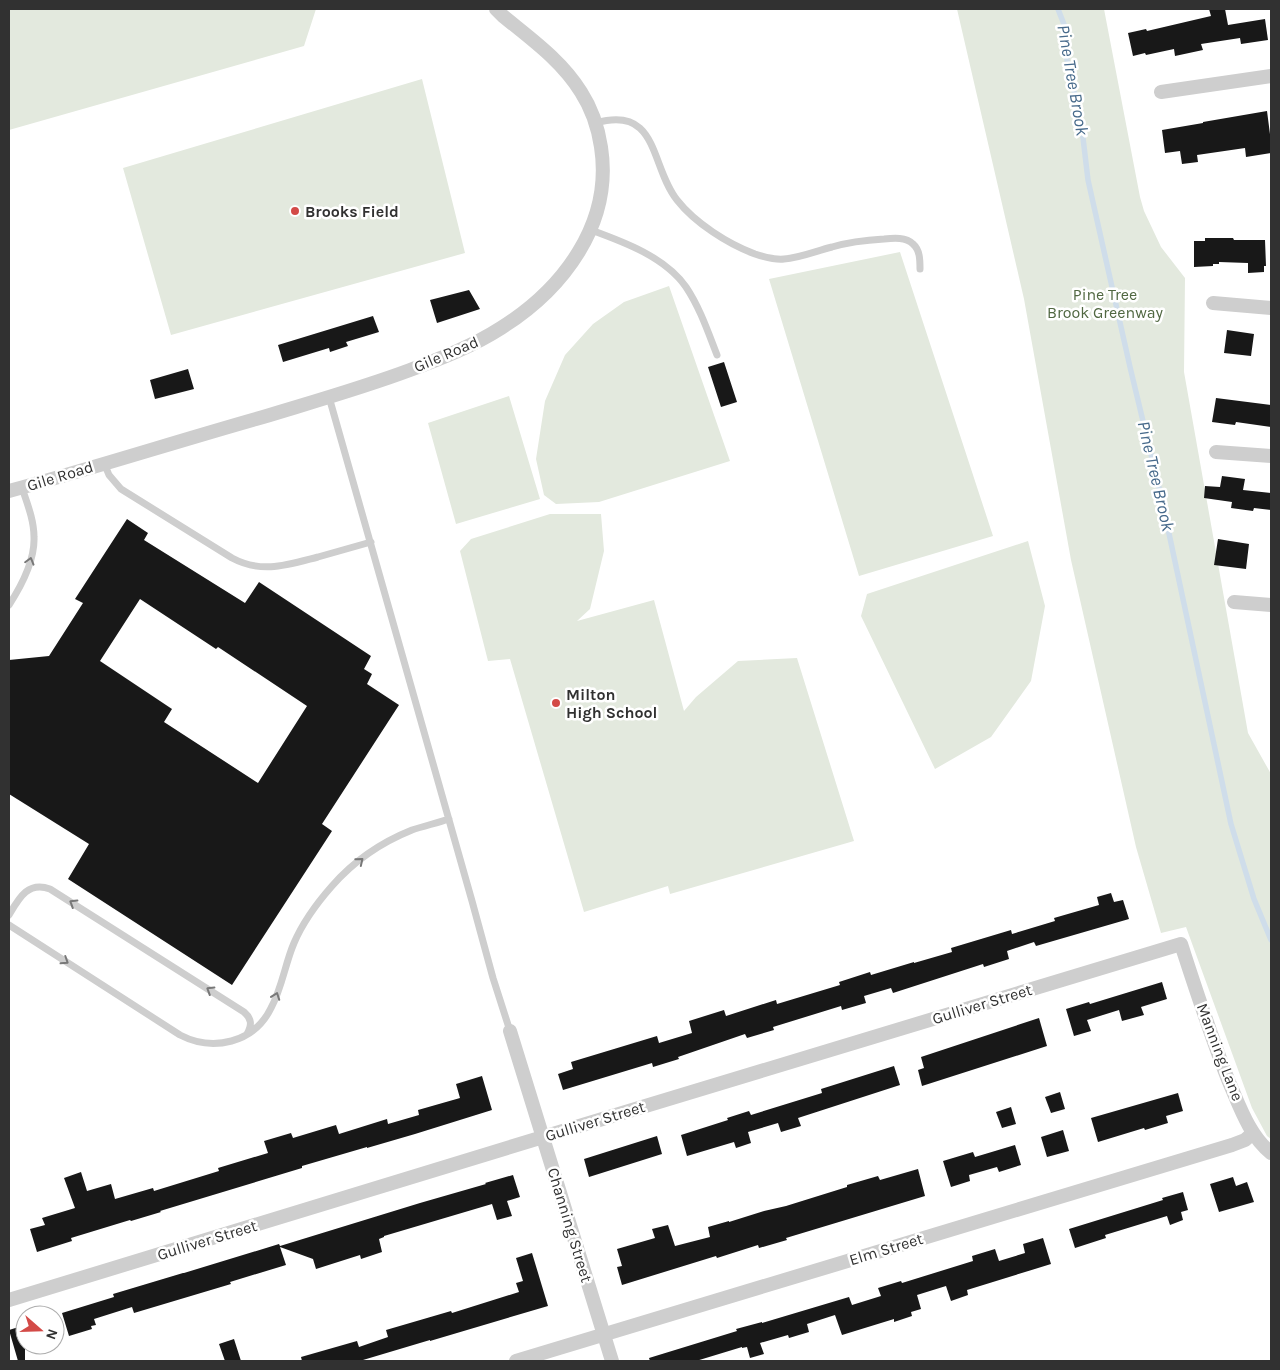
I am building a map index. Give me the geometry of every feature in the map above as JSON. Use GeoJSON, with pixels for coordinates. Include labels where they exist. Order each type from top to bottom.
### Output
{"type":"FeatureCollection","features":[{"type":"Feature","properties":{"kind":"street","name":"Gile Road"},"geometry":{"type":"LineString","coordinates":[[15,490],[329,397],[396,375],[447,356],[476,342],[503,327],[538,301],[557,281],[580,251],[591,230],[600,201],[603,169],[601,146],[596,123],[586,100],[565,70],[553,57],[496,9]]}},
{"type":"Feature","properties":{"kind":"street"},"geometry":{"type":"LineString","coordinates":[[1161,92],[1271,76]]}},
{"type":"Feature","properties":{"kind":"street"},"geometry":{"type":"LineString","coordinates":[[1212,303],[1271,308]]}},
{"type":"Feature","properties":{"kind":"street"},"geometry":{"type":"LineString","coordinates":[[1216,452],[1271,456]]}},
{"type":"Feature","properties":{"kind":"street"},"geometry":{"type":"LineString","coordinates":[[1234,602],[1271,605]]}},
{"type":"Feature","properties":{"kind":"street","name":"Manning Lane"},"geometry":{"type":"LineString","coordinates":[[1181,944],[1221,1062],[1245,1119],[1260,1142],[1271,1153]]}},
{"type":"Feature","properties":{"kind":"street","name":"Gulliver Street"},"geometry":{"type":"LineString","coordinates":[[9,1300],[1181,944]]}},
{"type":"Feature","properties":{"kind":"street","name":"Channing Street"},"geometry":{"type":"LineString","coordinates":[[510,1031],[612,1361]]}},
{"type":"Feature","properties":{"kind":"street","name":"Elm Street"},"geometry":{"type":"LineString","coordinates":[[516,1361],[1232,1145],[1245,1140],[1254,1133]]}},
{"type":"Feature","properties":{"kind":"lane"},"geometry":{"type":"LineString","coordinates":[[596,123],[614,119],[624,120],[640,128],[650,141],[665,179],[676,200],[704,225],[740,247],[765,257],[785,259],[848,243],[902,238],[914,244],[918,250],[920,269]]}},
{"type":"Feature","properties":{"kind":"lane"},"geometry":{"type":"LineString","coordinates":[[591,230],[616,239],[649,256],[678,278],[686,287],[699,311],[717,355]]}},
{"type":"Feature","properties":{"kind":"lane"},"geometry":{"type":"LineString","coordinates":[[329,397],[493,978],[510,1031]]}},
{"type":"Feature","properties":{"kind":"lane"},"geometry":{"type":"LineString","coordinates":[[104,463],[109,476],[121,489],[232,558],[249,566],[266,568],[290,564],[370,542]]}},
{"type":"Feature","properties":{"kind":"lane"},"geometry":{"type":"LineString","coordinates":[[9,605],[27,571],[34,547],[33,525],[15,490]]}},
{"type":"Feature","properties":{"kind":"lane"},"geometry":{"type":"LineString","coordinates":[[9,926],[186,1038],[200,1043],[215,1044],[231,1041],[247,1034],[260,1024],[271,1009],[288,957],[300,930],[332,886],[362,858],[383,844],[412,830],[449,819]]}},
{"type":"Feature","properties":{"kind":"lane"},"geometry":{"type":"LineString","coordinates":[[9,915],[20,897],[29,889],[39,887],[50,889],[244,1012],[248,1016],[251,1025],[247,1034]]}},
{"type":"Feature","properties":{"kind":"green space"},"geometry":{"type":"Polygon","coordinates":[[[9,9],[316,9],[304,46],[9,130],[9,9]]]}},
{"type":"Feature","properties":{"kind":"green space","name":"Pine Tree Brook Greenway"},"geometry":{"type":"Polygon","coordinates":[[[957,9],[1104,9],[1144,211],[1161,247],[1185,278],[1184,372],[1248,733],[1271,774],[1271,1139],[1267,1136],[1252,1108],[1186,927],[1161,933],[1136,847],[1071,560],[1024,299],[957,9]]]}},
{"type":"Feature","properties":{"kind":"green space","name":"Brooks Field"},"geometry":{"type":"Polygon","coordinates":[[[422,79],[465,253],[171,335],[123,168],[422,79]]]}},
{"type":"Feature","properties":{"kind":"green space"},"geometry":{"type":"Polygon","coordinates":[[[900,252],[993,536],[859,576],[769,279],[900,252]]]}},
{"type":"Feature","properties":{"kind":"green space"},"geometry":{"type":"Polygon","coordinates":[[[669,286],[730,461],[599,502],[556,504],[544,495],[536,459],[545,401],[565,355],[593,324],[624,302],[669,286]]]}},
{"type":"Feature","properties":{"kind":"green space"},"geometry":{"type":"Polygon","coordinates":[[[509,396],[540,499],[456,524],[428,423],[509,396]]]}},
{"type":"Feature","properties":{"kind":"green space"},"geometry":{"type":"Polygon","coordinates":[[[550,514],[601,514],[604,551],[590,609],[577,621],[654,600],[684,711],[696,697],[738,661],[797,658],[854,841],[670,894],[668,886],[584,912],[510,659],[488,661],[460,551],[471,539],[550,514]]]}},
{"type":"Feature","properties":{"kind":"green space"},"geometry":{"type":"Polygon","coordinates":[[[1028,541],[1045,606],[1031,681],[991,737],[935,769],[861,616],[867,594],[1028,541]]]}},
{"type":"Feature","properties":{"kind":"building"},"geometry":{"type":"Polygon","coordinates":[[[1209,9],[1225,9],[1228,25],[1265,19],[1268,40],[1241,44],[1240,38],[1201,44],[1203,50],[1175,56],[1174,49],[1133,56],[1128,33],[1146,29],[1147,31],[1211,16],[1209,9]]]}},
{"type":"Feature","properties":{"kind":"building"},"geometry":{"type":"Polygon","coordinates":[[[1267,111],[1271,153],[1246,157],[1245,148],[1197,155],[1198,162],[1182,164],[1180,151],[1165,153],[1162,130],[1267,111]]]}},
{"type":"Feature","properties":{"kind":"building"},"geometry":{"type":"Polygon","coordinates":[[[1205,238],[1265,240],[1266,266],[1264,266],[1264,272],[1248,273],[1248,263],[1219,262],[1219,264],[1213,264],[1213,266],[1194,267],[1194,241],[1205,241],[1205,238]]]}},
{"type":"Feature","properties":{"kind":"building"},"geometry":{"type":"Polygon","coordinates":[[[469,290],[480,309],[437,323],[430,300],[469,290]]]}},
{"type":"Feature","properties":{"kind":"building"},"geometry":{"type":"Polygon","coordinates":[[[373,316],[379,332],[346,342],[348,346],[330,352],[329,348],[283,362],[278,345],[373,316]]]}},
{"type":"Feature","properties":{"kind":"building"},"geometry":{"type":"Polygon","coordinates":[[[1227,330],[1254,334],[1251,356],[1224,353],[1227,330]]]}},
{"type":"Feature","properties":{"kind":"building"},"geometry":{"type":"Polygon","coordinates":[[[724,362],[737,402],[721,407],[708,367],[724,362]]]}},
{"type":"Feature","properties":{"kind":"building"},"geometry":{"type":"Polygon","coordinates":[[[188,369],[194,389],[155,399],[150,380],[188,369]]]}},
{"type":"Feature","properties":{"kind":"building"},"geometry":{"type":"Polygon","coordinates":[[[1216,398],[1271,405],[1271,427],[1236,422],[1235,425],[1212,422],[1216,398]]]}},
{"type":"Feature","properties":{"kind":"building"},"geometry":{"type":"Polygon","coordinates":[[[1222,476],[1245,479],[1243,490],[1271,493],[1271,510],[1254,508],[1253,511],[1231,508],[1232,502],[1204,498],[1205,486],[1220,487],[1222,476]]]}},
{"type":"Feature","properties":{"kind":"building"},"geometry":{"type":"Polygon","coordinates":[[[127,519],[148,533],[144,540],[245,603],[259,582],[371,656],[364,669],[372,674],[367,684],[399,705],[322,824],[332,831],[232,985],[68,879],[89,844],[9,794],[9,660],[49,656],[83,603],[75,599],[127,519]],[[140,599],[100,661],[172,709],[164,722],[258,783],[307,706],[218,647],[216,649],[140,599]]]}},
{"type":"Feature","properties":{"kind":"building"},"geometry":{"type":"Polygon","coordinates":[[[1218,539],[1249,544],[1246,569],[1214,565],[1218,539]]]}},
{"type":"Feature","properties":{"kind":"building"},"geometry":{"type":"Polygon","coordinates":[[[1111,893],[1114,902],[1123,900],[1129,919],[1036,946],[1034,942],[1007,951],[1009,959],[984,967],[983,964],[893,993],[891,988],[864,996],[866,1003],[842,1010],[841,1006],[773,1027],[774,1030],[747,1038],[745,1034],[653,1067],[652,1063],[563,1090],[558,1074],[573,1069],[571,1062],[657,1036],[659,1043],[692,1033],[689,1021],[724,1010],[726,1016],[776,1000],[777,1004],[840,985],[839,982],[870,972],[871,975],[952,952],[951,948],[1011,930],[1012,934],[1055,921],[1054,918],[1099,905],[1097,897],[1111,893]]]}},
{"type":"Feature","properties":{"kind":"building"},"geometry":{"type":"Polygon","coordinates":[[[1162,982],[1167,999],[1141,1007],[1144,1015],[1122,1021],[1119,1010],[1087,1020],[1091,1031],[1074,1036],[1066,1009],[1089,1002],[1090,1004],[1162,982]]]}},
{"type":"Feature","properties":{"kind":"building"},"geometry":{"type":"Polygon","coordinates":[[[1039,1018],[1047,1046],[922,1086],[918,1070],[924,1068],[921,1057],[1039,1018]]]}},
{"type":"Feature","properties":{"kind":"building"},"geometry":{"type":"Polygon","coordinates":[[[894,1066],[900,1085],[798,1118],[801,1126],[781,1132],[778,1123],[748,1132],[751,1143],[736,1148],[734,1142],[687,1156],[681,1135],[749,1111],[751,1115],[822,1093],[821,1089],[894,1066]]]}},
{"type":"Feature","properties":{"kind":"building"},"geometry":{"type":"Polygon","coordinates":[[[482,1076],[492,1110],[302,1166],[302,1168],[161,1212],[71,1238],[72,1241],[37,1252],[30,1229],[45,1225],[42,1218],[75,1208],[64,1178],[81,1172],[87,1191],[111,1184],[115,1199],[153,1188],[154,1191],[219,1171],[218,1168],[268,1153],[264,1141],[291,1133],[293,1138],[336,1125],[339,1134],[387,1119],[388,1124],[419,1115],[418,1110],[460,1098],[456,1084],[482,1076]]]}},
{"type":"Feature","properties":{"kind":"building"},"geometry":{"type":"Polygon","coordinates":[[[1060,1092],[1065,1109],[1051,1113],[1045,1097],[1060,1092]]]}},
{"type":"Feature","properties":{"kind":"building"},"geometry":{"type":"Polygon","coordinates":[[[1178,1093],[1183,1111],[1166,1116],[1168,1123],[1098,1142],[1091,1118],[1178,1093]]]}},
{"type":"Feature","properties":{"kind":"building"},"geometry":{"type":"Polygon","coordinates":[[[1011,1107],[1016,1124],[1002,1128],[996,1112],[1011,1107]]]}},
{"type":"Feature","properties":{"kind":"building"},"geometry":{"type":"Polygon","coordinates":[[[1063,1130],[1069,1151],[1047,1157],[1041,1137],[1063,1130]]]}},
{"type":"Feature","properties":{"kind":"building"},"geometry":{"type":"Polygon","coordinates":[[[657,1136],[662,1154],[589,1177],[584,1159],[657,1136]]]}},
{"type":"Feature","properties":{"kind":"building"},"geometry":{"type":"Polygon","coordinates":[[[1015,1145],[1021,1165],[999,1172],[997,1167],[969,1175],[970,1181],[951,1187],[943,1161],[973,1152],[975,1157],[1015,1145]]]}},
{"type":"Feature","properties":{"kind":"building"},"geometry":{"type":"Polygon","coordinates":[[[918,1169],[925,1196],[786,1238],[787,1240],[759,1248],[758,1245],[717,1258],[716,1256],[622,1285],[617,1267],[622,1266],[617,1249],[655,1238],[652,1229],[668,1225],[675,1246],[710,1237],[708,1227],[786,1206],[878,1176],[880,1180],[918,1169]]]}},
{"type":"Feature","properties":{"kind":"building"},"geometry":{"type":"Polygon","coordinates":[[[513,1175],[520,1197],[507,1201],[512,1216],[497,1220],[492,1204],[384,1236],[379,1239],[382,1252],[361,1259],[360,1255],[316,1269],[313,1259],[280,1247],[286,1265],[230,1282],[231,1284],[134,1313],[132,1307],[94,1319],[96,1325],[91,1326],[92,1329],[69,1336],[65,1323],[65,1312],[114,1297],[113,1294],[279,1244],[280,1246],[513,1175]]]}},
{"type":"Feature","properties":{"kind":"building"},"geometry":{"type":"Polygon","coordinates":[[[1233,1177],[1236,1186],[1247,1182],[1254,1202],[1219,1212],[1210,1184],[1233,1177]]]}},
{"type":"Feature","properties":{"kind":"building"},"geometry":{"type":"Polygon","coordinates":[[[1183,1192],[1188,1210],[1181,1212],[1183,1220],[1170,1225],[1167,1216],[1105,1235],[1106,1238],[1075,1248],[1069,1229],[1183,1192]]]}},
{"type":"Feature","properties":{"kind":"building"},"geometry":{"type":"Polygon","coordinates":[[[1043,1238],[1051,1264],[967,1290],[968,1295],[951,1301],[946,1286],[917,1295],[921,1309],[911,1312],[912,1316],[894,1322],[894,1319],[842,1335],[835,1315],[807,1324],[809,1332],[789,1338],[788,1335],[760,1343],[764,1354],[750,1358],[747,1347],[742,1347],[696,1361],[650,1361],[649,1358],[737,1331],[736,1329],[849,1297],[852,1305],[881,1296],[878,1288],[901,1281],[902,1283],[973,1261],[972,1256],[995,1249],[999,1261],[1025,1253],[1023,1244],[1043,1238]]]}},
{"type":"Feature","properties":{"kind":"building"},"geometry":{"type":"Polygon","coordinates":[[[532,1253],[548,1306],[363,1361],[302,1361],[301,1357],[357,1341],[359,1347],[388,1337],[386,1330],[451,1311],[452,1313],[519,1292],[516,1283],[523,1281],[516,1258],[532,1253]]]}},
{"type":"Feature","properties":{"kind":"building"},"geometry":{"type":"Polygon","coordinates":[[[15,1328],[15,1351],[9,1330],[15,1328]]]}},
{"type":"Feature","properties":{"kind":"building"},"geometry":{"type":"Polygon","coordinates":[[[234,1339],[241,1361],[225,1361],[219,1344],[234,1339]]]}},
{"type":"Feature","properties":{"kind":"building"},"geometry":{"type":"Polygon","coordinates":[[[16,1355],[25,1355],[25,1361],[18,1361],[16,1355]]]}},
{"type":"Feature","properties":{"kind":"waterway","name":"Pine Tree Brook"},"geometry":{"type":"LineString","coordinates":[[1058,9],[1065,27],[1067,60],[1081,121],[1088,180],[1161,496],[1231,824],[1254,899],[1271,940]]}},
{"type":"Feature","properties":{"kind":"place","name":"Brooks Field"},"geometry":{"type":"Point","coordinates":[295,211]}},
{"type":"Feature","properties":{"kind":"place","name":"Milton High School"},"geometry":{"type":"Point","coordinates":[556,703]}}]}
